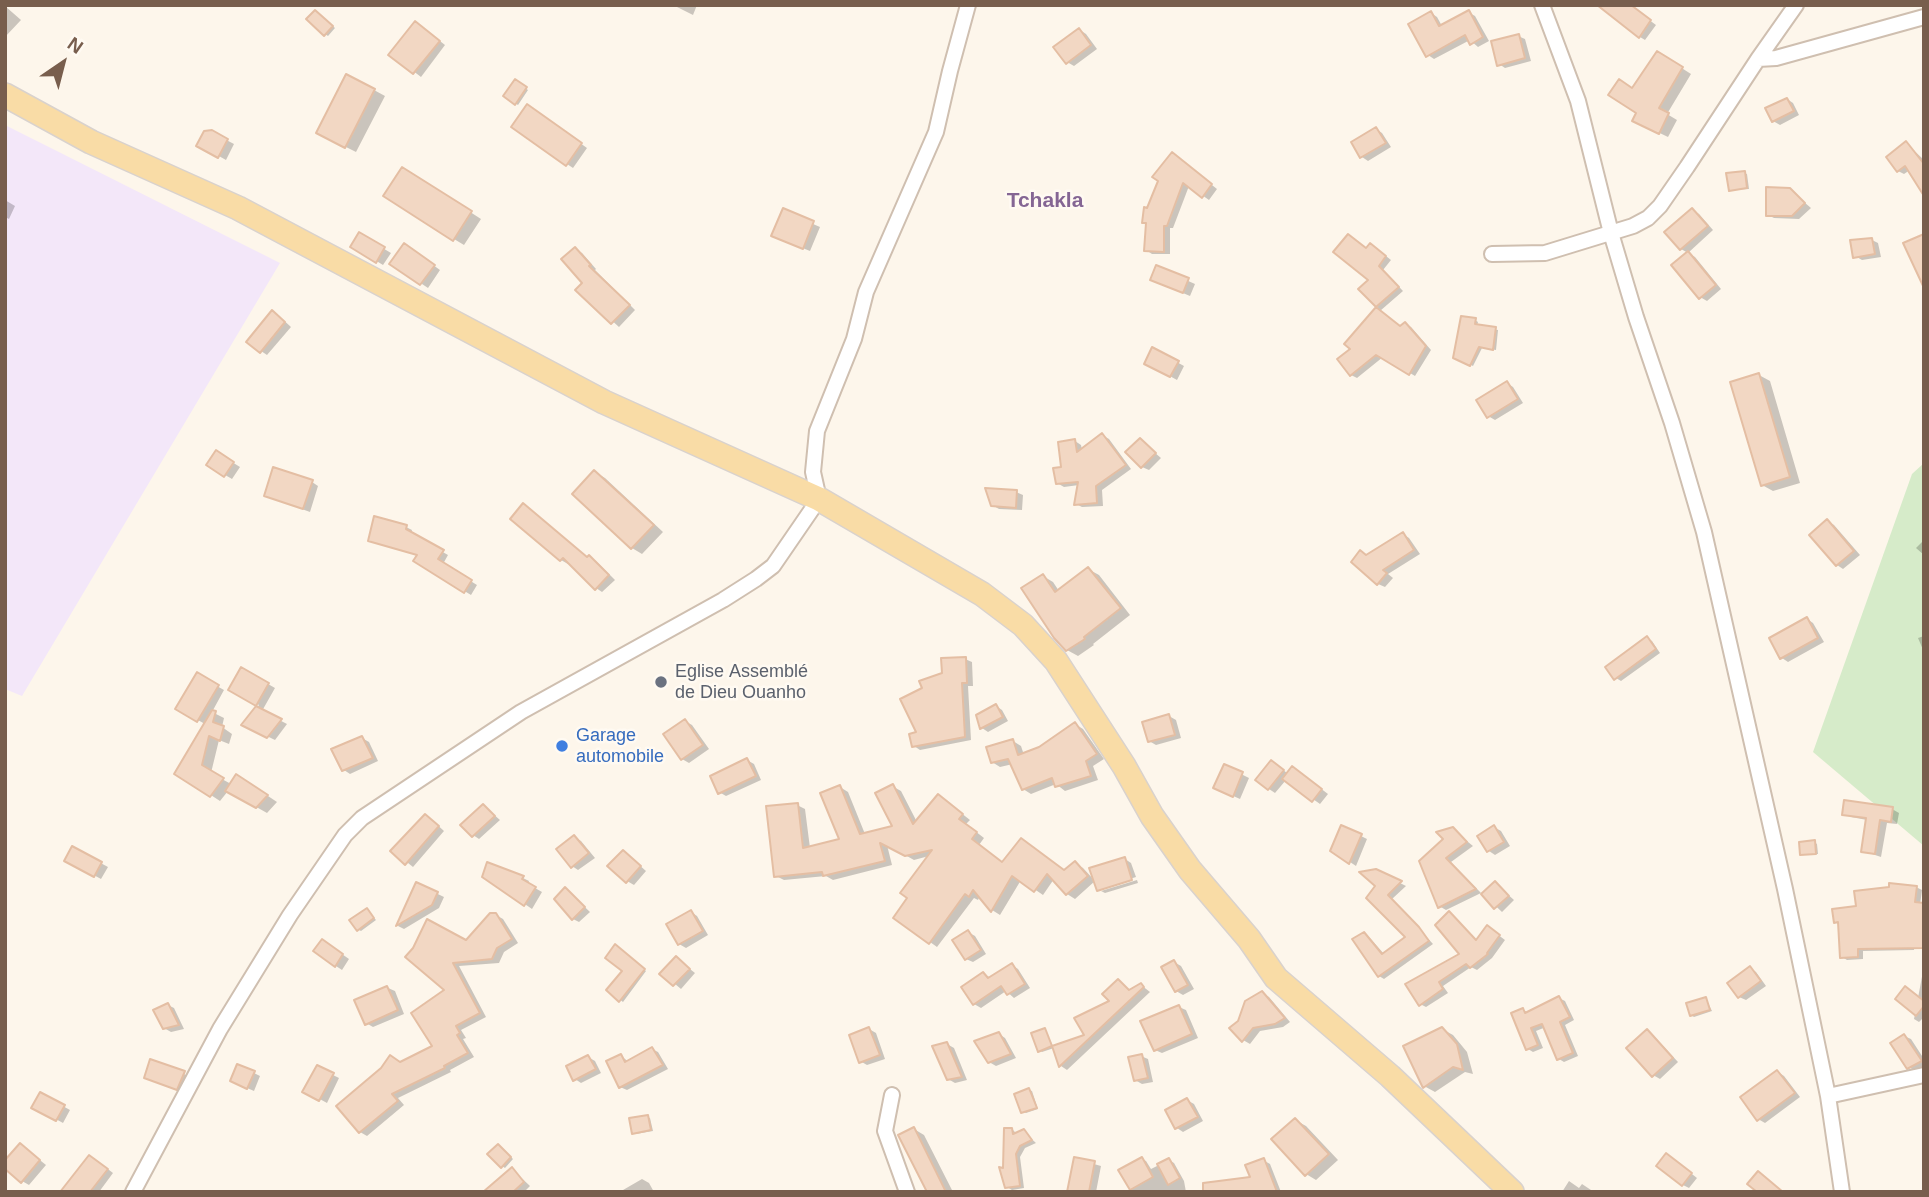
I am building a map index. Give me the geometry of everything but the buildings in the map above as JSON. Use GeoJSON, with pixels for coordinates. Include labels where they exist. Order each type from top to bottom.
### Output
{"type":"FeatureCollection","features":[{"type":"Feature","properties":{"kind":"main road"},"geometry":{"type":"LineString","coordinates":[[5,95],[90,142],[239,208],[604,402],[819,499],[982,594],[1023,625],[1056,661],[1124,766],[1152,816],[1190,870],[1248,939],[1276,978],[1390,1076],[1511,1192]]}},
{"type":"Feature","properties":{"kind":"street"},"geometry":{"type":"LineString","coordinates":[[133,1192],[220,1029],[290,915],[345,835],[362,818],[521,712],[723,600],[773,566],[819,499],[813,472],[817,431],[850,351],[866,292],[936,132],[968,5]]}},
{"type":"Feature","properties":{"kind":"street"},"geometry":{"type":"LineString","coordinates":[[1542,5],[1578,101],[1611,233],[1704,532],[1785,889],[1828,1096],[1842,1192]]}},
{"type":"Feature","properties":{"kind":"street"},"geometry":{"type":"LineString","coordinates":[[1492,254],[1545,253],[1633,226],[1648,218],[1660,206],[1796,5]]}},
{"type":"Feature","properties":{"kind":"street"},"geometry":{"type":"LineString","coordinates":[[1758,59],[1776,58],[1924,17]]}},
{"type":"Feature","properties":{"kind":"street"},"geometry":{"type":"LineString","coordinates":[[1828,1096],[1924,1075]]}},
{"type":"Feature","properties":{"kind":"street"},"geometry":{"type":"LineString","coordinates":[[892,1095],[885,1131],[906,1192]]}},
{"type":"Feature","properties":{"kind":"shaded area"},"geometry":{"type":"Polygon","coordinates":[[[5,125],[280,263],[22,696],[5,689],[5,125]]]}},
{"type":"Feature","properties":{"kind":"green space"},"geometry":{"type":"Polygon","coordinates":[[[1924,463],[1924,846],[1813,752],[1912,474],[1924,463]]]}},
{"type":"Feature","properties":{"kind":"place","name":"Eglise Assemblé de Dieu Ouanho"},"geometry":{"type":"Point","coordinates":[661,682]}},
{"type":"Feature","properties":{"kind":"place","name":"Garage automobile"},"geometry":{"type":"Point","coordinates":[562,746]}},
{"type":"Feature","properties":{"kind":"district","name":"Tchakla"},"geometry":{"type":"Point","coordinates":[1045,201]}}]}
